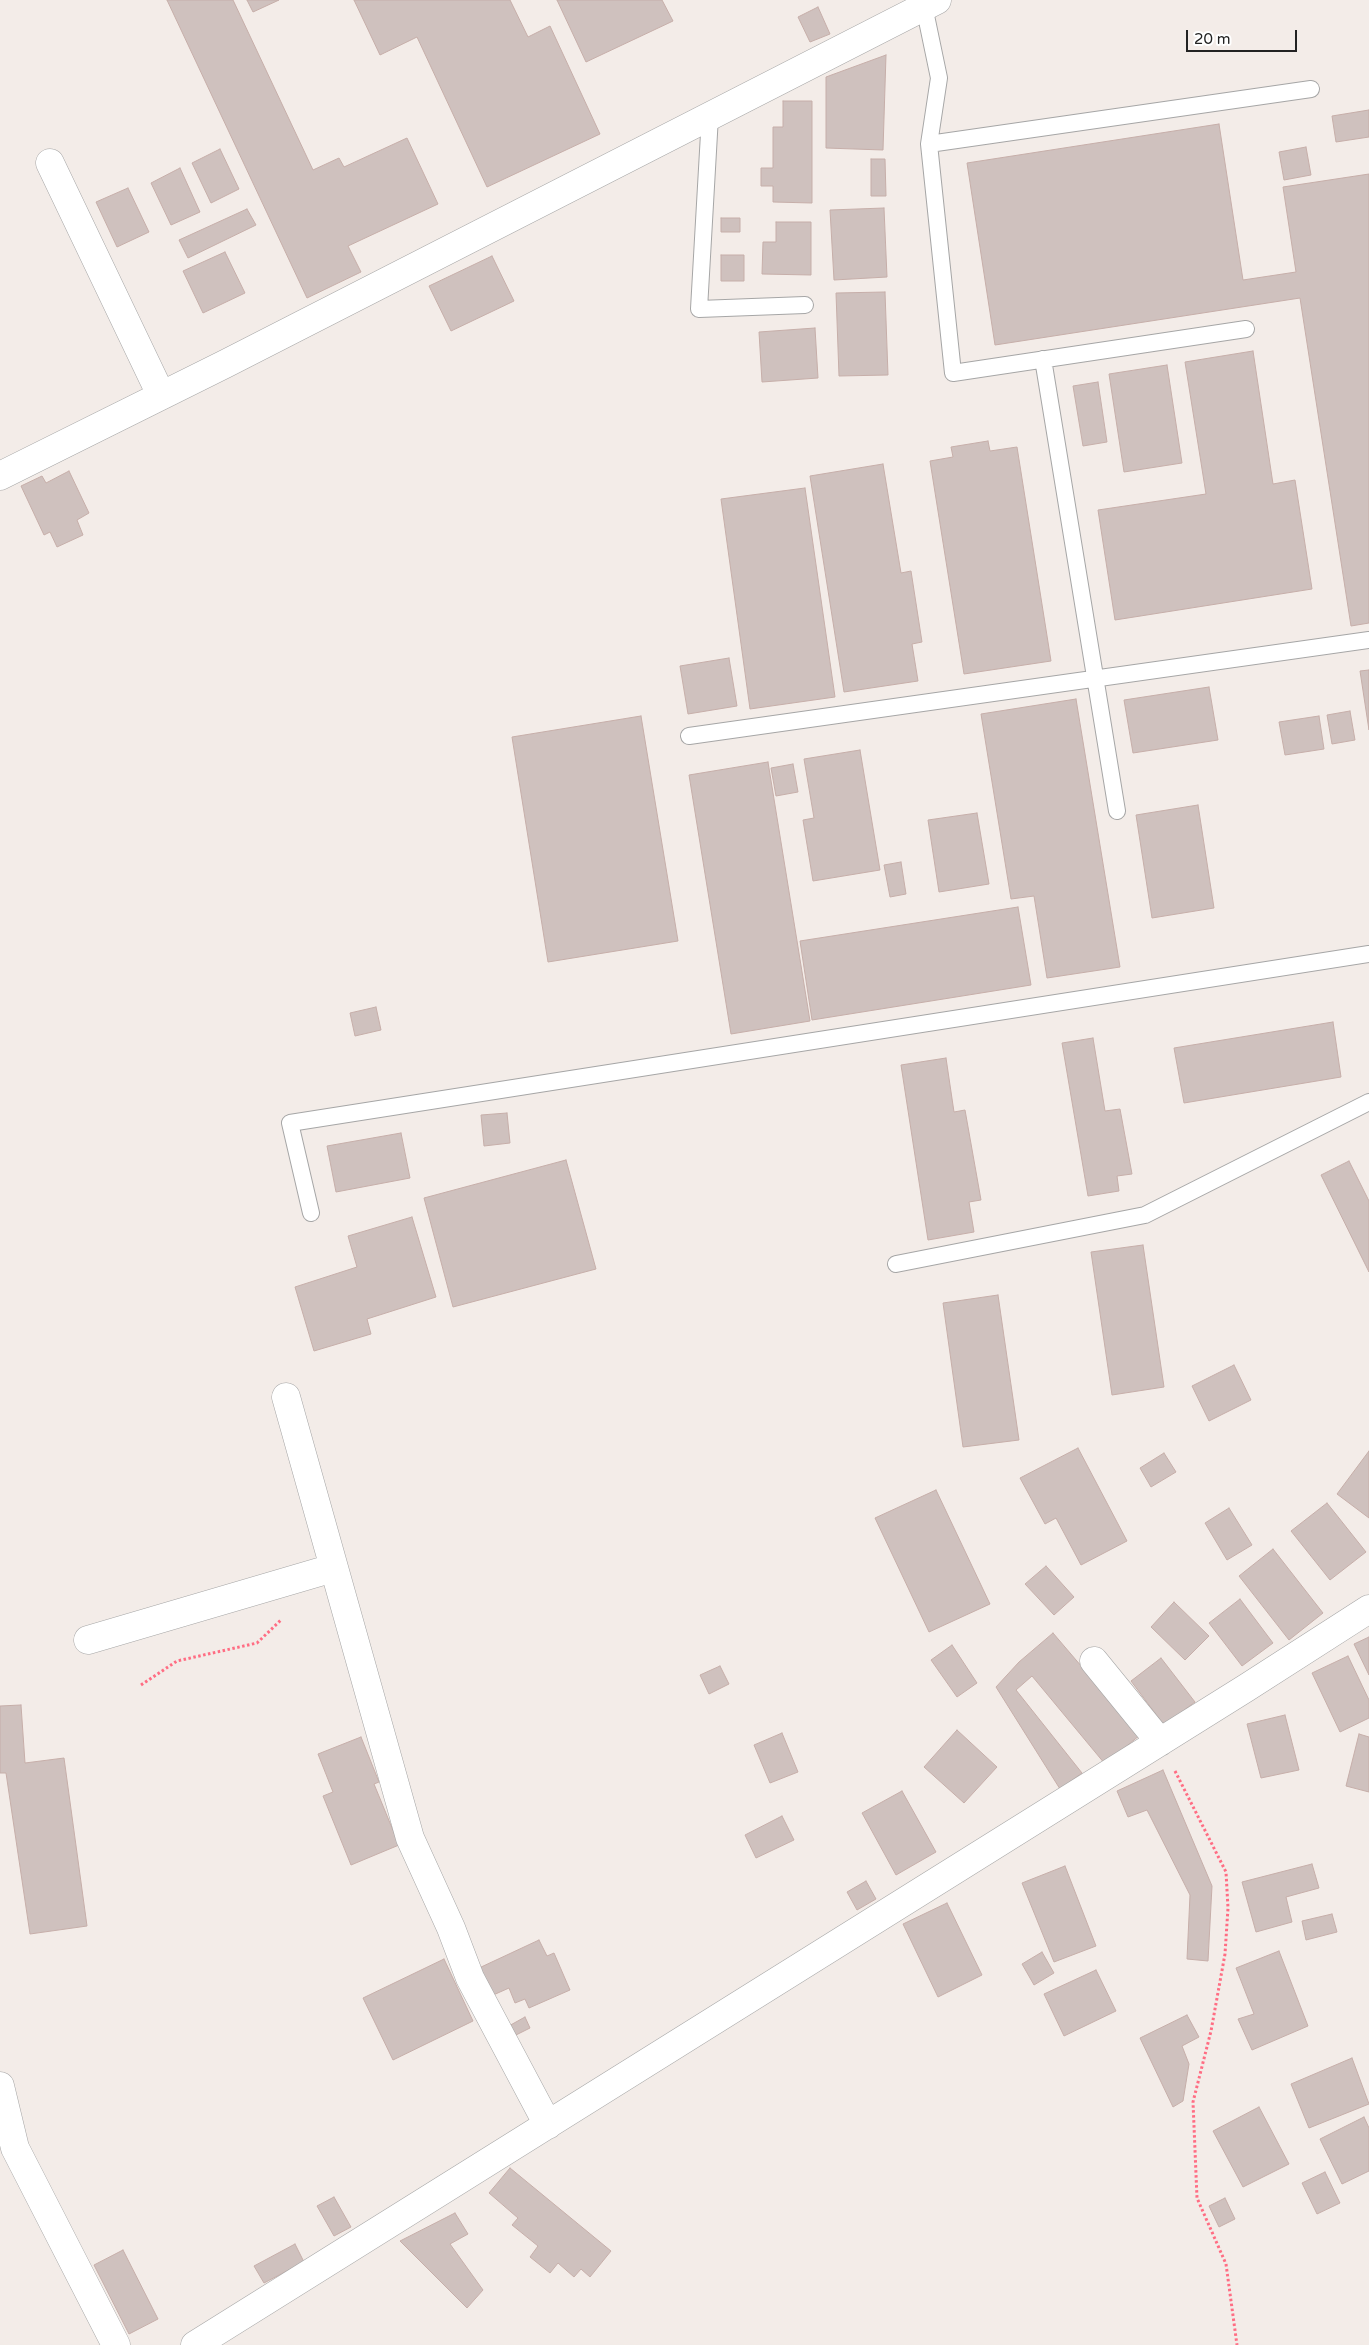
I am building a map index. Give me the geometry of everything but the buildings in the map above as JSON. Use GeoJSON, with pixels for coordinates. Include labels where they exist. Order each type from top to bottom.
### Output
{"type":"FeatureCollection","features":[{"type":"Feature","properties":{"kind":"street"},"geometry":{"type":"LineString","coordinates":[[0,476],[930,3]]}},
{"type":"Feature","properties":{"kind":"street"},"geometry":{"type":"LineString","coordinates":[[50,162],[161,395]]}},
{"type":"Feature","properties":{"kind":"street"},"geometry":{"type":"LineString","coordinates":[[286,1397],[410,1838],[451,1928],[470,1978],[548,2125]]}},
{"type":"Feature","properties":{"kind":"street"},"geometry":{"type":"LineString","coordinates":[[88,1640],[333,1568]]}},
{"type":"Feature","properties":{"kind":"street"},"geometry":{"type":"LineString","coordinates":[[195,2345],[1160,1742],[1369,1609]]}},
{"type":"Feature","properties":{"kind":"street"},"geometry":{"type":"LineString","coordinates":[[1094,1662],[1160,1742]]}},
{"type":"Feature","properties":{"kind":"street"},"geometry":{"type":"LineString","coordinates":[[0,2086],[15,2148],[116,2345]]}},
{"type":"Feature","properties":{"kind":"lane"},"geometry":{"type":"LineString","coordinates":[[930,3],[939,78],[929,144],[954,372],[1246,329]]}},
{"type":"Feature","properties":{"kind":"lane"},"geometry":{"type":"LineString","coordinates":[[929,144],[1311,89]]}},
{"type":"Feature","properties":{"kind":"lane"},"geometry":{"type":"LineString","coordinates":[[710,116],[699,309],[805,304]]}},
{"type":"Feature","properties":{"kind":"lane"},"geometry":{"type":"LineString","coordinates":[[1043,359],[1117,811]]}},
{"type":"Feature","properties":{"kind":"lane"},"geometry":{"type":"LineString","coordinates":[[688,736],[1369,640]]}},
{"type":"Feature","properties":{"kind":"lane"},"geometry":{"type":"LineString","coordinates":[[311,1213],[290,1123],[1369,954]]}},
{"type":"Feature","properties":{"kind":"lane"},"geometry":{"type":"LineString","coordinates":[[896,1264],[1145,1215],[1369,1102]]}},
{"type":"Feature","properties":{"kind":"path"},"geometry":{"type":"LineString","coordinates":[[141,1685],[177,1662],[257,1643],[284,1617]]}},
{"type":"Feature","properties":{"kind":"path"},"geometry":{"type":"LineString","coordinates":[[1160,1742],[1226,1872],[1228,1908],[1225,1954],[1212,2031],[1193,2102],[1197,2198],[1226,2264],[1238,2345]]}}]}
